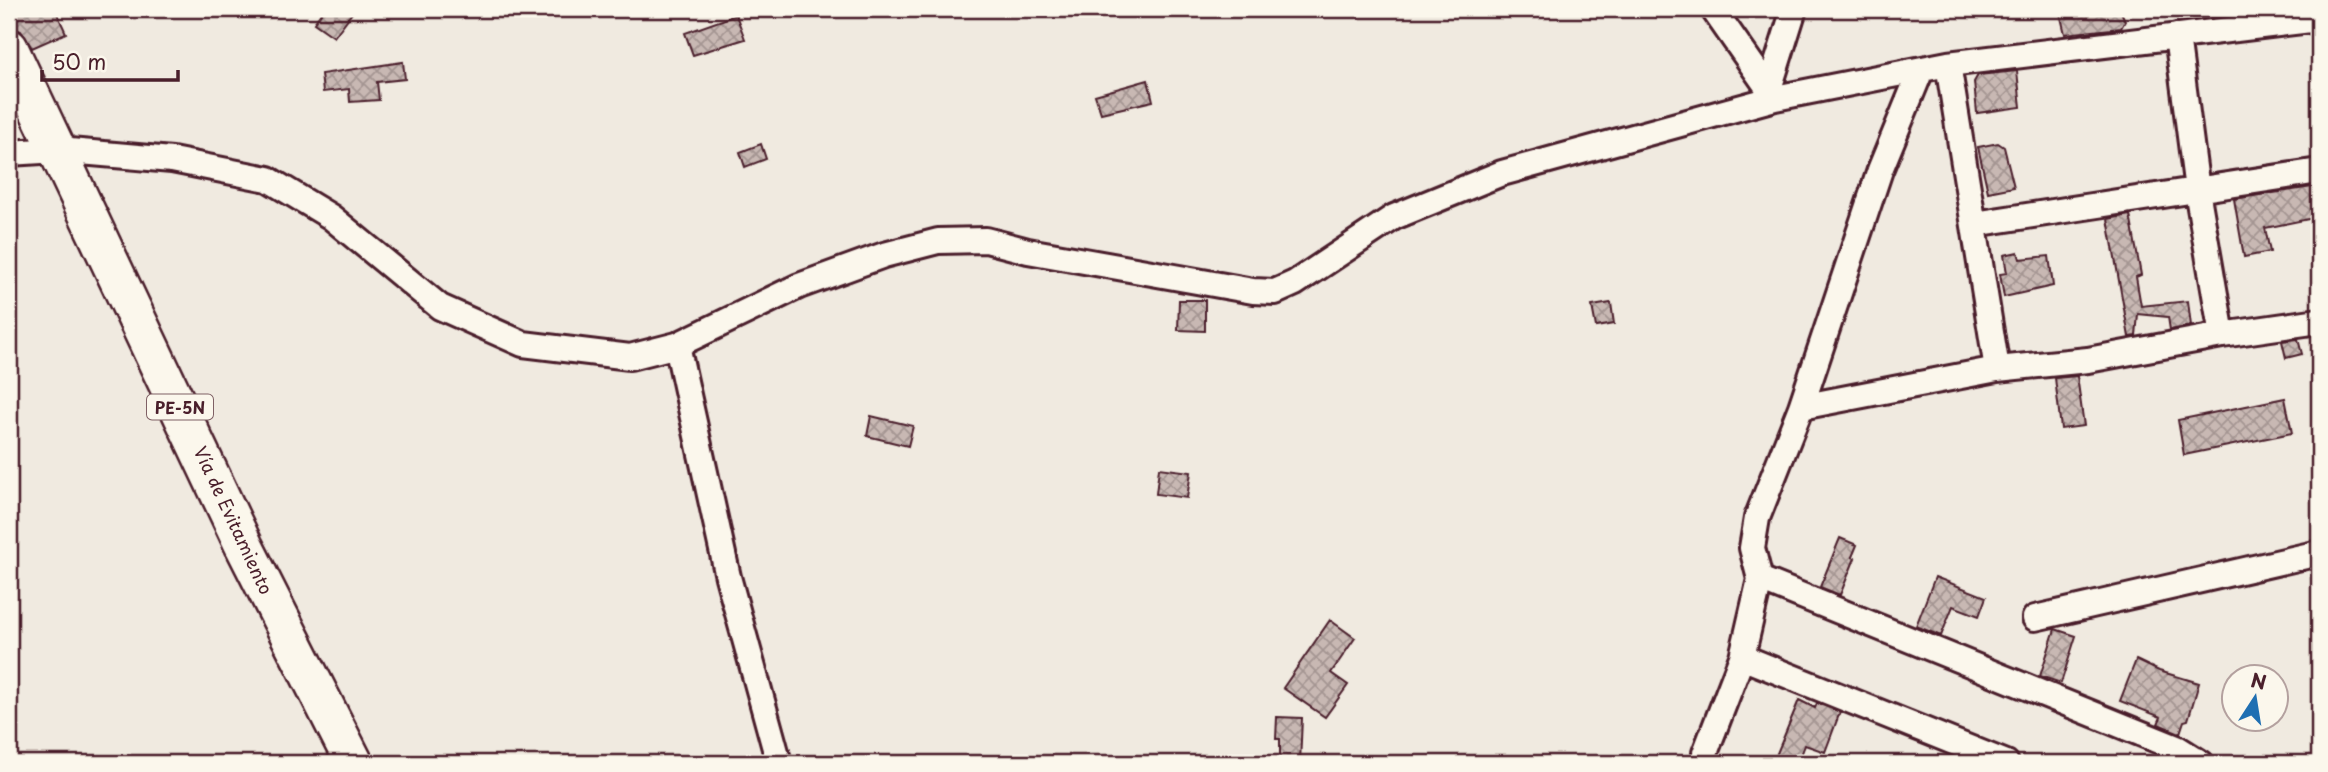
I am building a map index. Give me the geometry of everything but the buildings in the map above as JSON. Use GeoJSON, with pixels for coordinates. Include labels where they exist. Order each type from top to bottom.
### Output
{"type":"FeatureCollection","features":[{"type":"Feature","properties":{"kind":"highway","name":"Vía de Evitamiento"},"geometry":{"type":"LineString","coordinates":[[9,48],[244,546],[354,763]]}},
{"type":"Feature","properties":{"kind":"street"},"geometry":{"type":"LineString","coordinates":[[1713,9],[1772,93]]}},
{"type":"Feature","properties":{"kind":"street"},"geometry":{"type":"LineString","coordinates":[[1772,93],[1794,9]]}},
{"type":"Feature","properties":{"kind":"street"},"geometry":{"type":"LineString","coordinates":[[9,153],[58,150],[172,160],[268,179],[331,217],[440,307],[523,344],[630,357],[677,345],[799,286],[884,255],[938,241],[986,240],[1028,251],[1253,291],[1275,292],[1295,283],[1394,217],[1502,173],[1772,93],[1948,64],[2319,19]]}},
{"type":"Feature","properties":{"kind":"street"},"geometry":{"type":"LineString","coordinates":[[2177,36],[2197,190],[2222,335]]}},
{"type":"Feature","properties":{"kind":"street"},"geometry":{"type":"LineString","coordinates":[[1948,64],[1997,369]]}},
{"type":"Feature","properties":{"kind":"street"},"geometry":{"type":"LineString","coordinates":[[1706,763],[1705,753],[1742,657],[1760,579],[1752,548],[1753,531],[1801,407],[1880,170],[1921,70]]}},
{"type":"Feature","properties":{"kind":"street"},"geometry":{"type":"LineString","coordinates":[[1973,224],[2319,171]]}},
{"type":"Feature","properties":{"kind":"street"},"geometry":{"type":"LineString","coordinates":[[1801,407],[1997,369],[2088,360],[2222,335],[2319,321]]}},
{"type":"Feature","properties":{"kind":"street"},"geometry":{"type":"LineString","coordinates":[[677,345],[728,578],[779,763]]}},
{"type":"Feature","properties":{"kind":"street"},"geometry":{"type":"LineString","coordinates":[[2035,618],[2319,553]]}},
{"type":"Feature","properties":{"kind":"street"},"geometry":{"type":"LineString","coordinates":[[1760,579],[2175,756],[2201,763]]}},
{"type":"Feature","properties":{"kind":"street"},"geometry":{"type":"LineString","coordinates":[[1742,657],[2006,763]]}}]}
